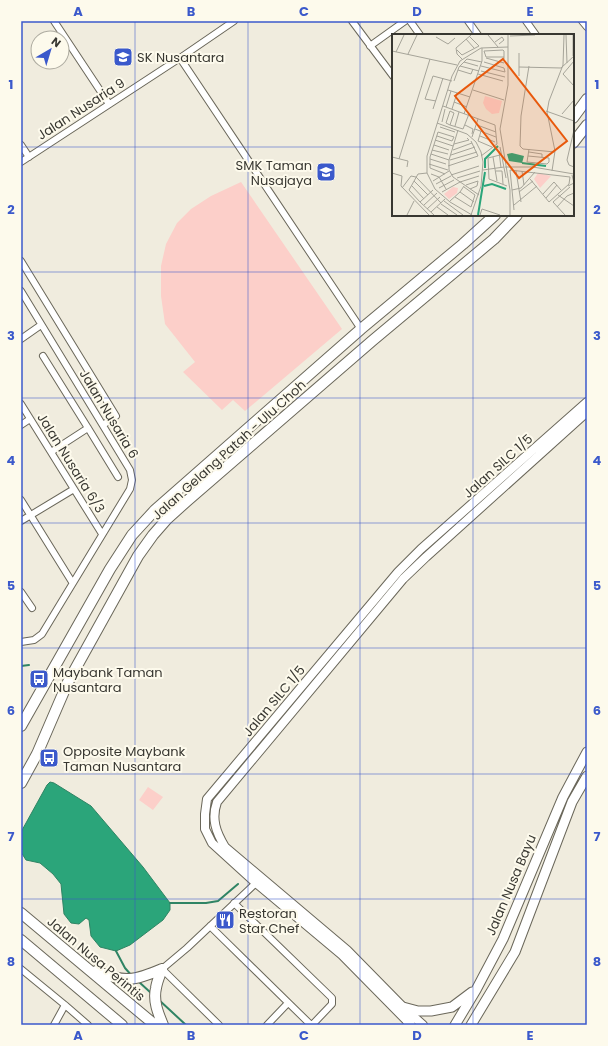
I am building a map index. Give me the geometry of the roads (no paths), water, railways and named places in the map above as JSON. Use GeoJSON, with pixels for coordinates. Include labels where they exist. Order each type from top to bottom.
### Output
{"type":"FeatureCollection","features":[{"type":"Feature","properties":{"kind":"main road"},"geometry":{"type":"LineString","coordinates":[[574,117],[587,99]]}},
{"type":"Feature","properties":{"kind":"main road"},"geometry":{"type":"LineString","coordinates":[[574,142],[587,125]]}},
{"type":"Feature","properties":{"kind":"main road","name":"Jalan Gelang Patah - Ulu Choh"},"geometry":{"type":"LineString","coordinates":[[21,726],[110,569],[132,536],[155,510],[362,329],[463,244],[493,216]]}},
{"type":"Feature","properties":{"kind":"main road","name":"Jalan Gelang Patah - Ulu Choh"},"geometry":{"type":"LineString","coordinates":[[21,783],[37,754],[68,682],[138,556],[153,535],[193,496],[494,239],[516,216]]}},
{"type":"Feature","properties":{"kind":"main road","name":"Jalan Nusa Bayu"},"geometry":{"type":"LineString","coordinates":[[455,1025],[476,990],[507,929],[563,797],[587,752]]}},
{"type":"Feature","properties":{"kind":"main road","name":"Jalan Nusa Bayu"},"geometry":{"type":"LineString","coordinates":[[471,1025],[515,952],[572,802],[587,776]]}},
{"type":"Feature","properties":{"kind":"main road","name":"Jalan Nusa Perintis"},"geometry":{"type":"LineString","coordinates":[[21,913],[155,1025]]}},
{"type":"Feature","properties":{"kind":"main road"},"geometry":{"type":"LineString","coordinates":[[21,940],[122,1025]]}},
{"type":"Feature","properties":{"kind":"main road"},"geometry":{"type":"LineString","coordinates":[[86,967],[110,977],[130,980],[162,969]]}},
{"type":"Feature","properties":{"kind":"main road"},"geometry":{"type":"LineString","coordinates":[[162,969],[156,988],[155,999],[156,1010],[162,1025]]}},
{"type":"Feature","properties":{"kind":"main road"},"geometry":{"type":"LineString","coordinates":[[404,1007],[418,1011],[431,1011],[452,1007],[476,990]]}},
{"type":"Feature","properties":{"kind":"street"},"geometry":{"type":"LineString","coordinates":[[54,21],[109,104]]}},
{"type":"Feature","properties":{"kind":"street","name":"Jalan Nusaria 9"},"geometry":{"type":"LineString","coordinates":[[21,162],[234,21]]}},
{"type":"Feature","properties":{"kind":"street"},"geometry":{"type":"LineString","coordinates":[[352,21],[392,75]]}},
{"type":"Feature","properties":{"kind":"street"},"geometry":{"type":"LineString","coordinates":[[370,46],[405,21]]}},
{"type":"Feature","properties":{"kind":"street"},"geometry":{"type":"LineString","coordinates":[[410,21],[419,34]]}},
{"type":"Feature","properties":{"kind":"street"},"geometry":{"type":"LineString","coordinates":[[526,21],[535,34]]}},
{"type":"Feature","properties":{"kind":"street"},"geometry":{"type":"LineString","coordinates":[[582,21],[587,27]]}},
{"type":"Feature","properties":{"kind":"street"},"geometry":{"type":"LineString","coordinates":[[471,22],[476,33]]}},
{"type":"Feature","properties":{"kind":"street"},"geometry":{"type":"LineString","coordinates":[[180,58],[362,329]]}},
{"type":"Feature","properties":{"kind":"street"},"geometry":{"type":"LineString","coordinates":[[21,145],[29,157]]}},
{"type":"Feature","properties":{"kind":"street"},"geometry":{"type":"LineString","coordinates":[[21,261],[116,416],[103,425]]}},
{"type":"Feature","properties":{"kind":"street","name":"Jalan Nusaria 6"},"geometry":{"type":"LineString","coordinates":[[21,291],[130,470],[132,480],[130,489],[72,582],[42,634],[34,640],[21,642]]}},
{"type":"Feature","properties":{"kind":"street"},"geometry":{"type":"LineString","coordinates":[[21,339],[41,325]]}},
{"type":"Feature","properties":{"kind":"street"},"geometry":{"type":"LineString","coordinates":[[43,356],[118,477]]}},
{"type":"Feature","properties":{"kind":"street","name":"Jalan SILC 1/5"},"geometry":{"type":"LineString","coordinates":[[410,1024],[342,955],[256,883],[212,843],[205,829],[207,799],[398,572],[426,545],[587,402]]}},
{"type":"Feature","properties":{"kind":"street","name":"Jalan Nusaria 6/3"},"geometry":{"type":"LineString","coordinates":[[21,404],[102,534]]}},
{"type":"Feature","properties":{"kind":"street","name":"Jalan SILC 1/5"},"geometry":{"type":"LineString","coordinates":[[423,1025],[347,950],[226,847],[217,830],[214,810],[217,802],[403,579],[587,412]]}},
{"type":"Feature","properties":{"kind":"street"},"geometry":{"type":"LineString","coordinates":[[21,425],[30,419]]}},
{"type":"Feature","properties":{"kind":"street"},"geometry":{"type":"LineString","coordinates":[[51,452],[88,428]]}},
{"type":"Feature","properties":{"kind":"street"},"geometry":{"type":"LineString","coordinates":[[21,521],[74,489]]}},
{"type":"Feature","properties":{"kind":"street"},"geometry":{"type":"LineString","coordinates":[[21,500],[72,582]]}},
{"type":"Feature","properties":{"kind":"street"},"geometry":{"type":"LineString","coordinates":[[21,592],[32,608]]}},
{"type":"Feature","properties":{"kind":"street"},"geometry":{"type":"LineString","coordinates":[[219,1025],[162,969],[256,883]]}},
{"type":"Feature","properties":{"kind":"street"},"geometry":{"type":"LineString","coordinates":[[210,926],[312,1025],[332,1004],[332,998],[234,903]]}},
{"type":"Feature","properties":{"kind":"street"},"geometry":{"type":"LineString","coordinates":[[21,969],[88,1025]]}},
{"type":"Feature","properties":{"kind":"street"},"geometry":{"type":"LineString","coordinates":[[267,1025],[288,1003]]}},
{"type":"Feature","properties":{"kind":"street"},"geometry":{"type":"LineString","coordinates":[[54,1025],[65,1005]]}},
{"type":"Feature","properties":{"kind":"waterway"},"geometry":{"type":"LineString","coordinates":[[21,666],[29,665]]}},
{"type":"Feature","properties":{"kind":"waterway"},"geometry":{"type":"LineString","coordinates":[[170,903],[206,903],[218,901],[238,884]]}},
{"type":"Feature","properties":{"kind":"waterway"},"geometry":{"type":"LineString","coordinates":[[116,951],[125,968],[132,976]]}},
{"type":"Feature","properties":{"kind":"waterway"},"geometry":{"type":"LineString","coordinates":[[138,981],[151,993]]}},
{"type":"Feature","properties":{"kind":"waterway"},"geometry":{"type":"LineString","coordinates":[[159,1000],[186,1025]]}},
{"type":"Feature","properties":{"kind":"place","name":"SK Nusantara"},"geometry":{"type":"Point","coordinates":[123,57]}},
{"type":"Feature","properties":{"kind":"place","name":"SMK Taman Nusajaya"},"geometry":{"type":"Point","coordinates":[326,172]}},
{"type":"Feature","properties":{"kind":"place","name":"Maybank Taman Nusantara"},"geometry":{"type":"Point","coordinates":[39,679]}},
{"type":"Feature","properties":{"kind":"place","name":"Opposite Maybank Taman Nusantara"},"geometry":{"type":"Point","coordinates":[49,758]}},
{"type":"Feature","properties":{"kind":"place","name":"Restoran Star Chef"},"geometry":{"type":"Point","coordinates":[225,920]}}]}
